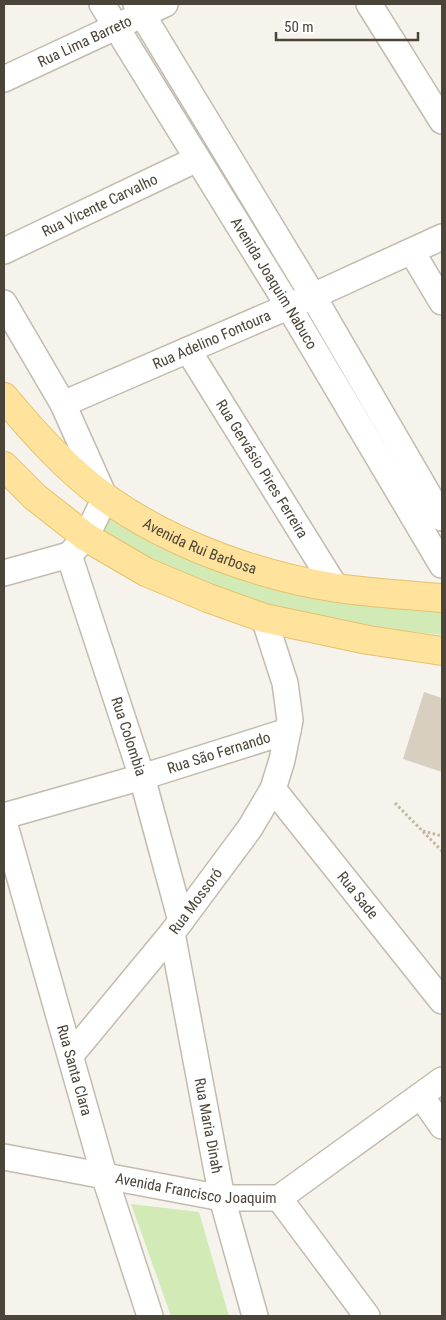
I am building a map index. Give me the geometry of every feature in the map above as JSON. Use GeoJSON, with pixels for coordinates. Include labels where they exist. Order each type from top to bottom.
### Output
{"type":"FeatureCollection","features":[{"type":"Feature","properties":{"kind":"main road","name":"Avenida Rui Barbosa"},"geometry":{"type":"LineString","coordinates":[[4,397],[59,457],[105,498],[150,526],[202,549],[269,573],[336,588],[442,598]]}},
{"type":"Feature","properties":{"kind":"main road"},"geometry":{"type":"LineString","coordinates":[[4,466],[35,496],[78,546],[208,598],[264,618],[368,640],[442,650]]}},
{"type":"Feature","properties":{"kind":"street","name":"Avenida Joaquim Nabuco"},"geometry":{"type":"LineString","coordinates":[[102,4],[289,307],[442,565]]}},
{"type":"Feature","properties":{"kind":"street","name":"Rua Lima Barreto"},"geometry":{"type":"LineString","coordinates":[[4,79],[115,27],[139,9],[165,4]]}},
{"type":"Feature","properties":{"kind":"street"},"geometry":{"type":"LineString","coordinates":[[369,4],[442,121]]}},
{"type":"Feature","properties":{"kind":"street","name":"Avenida Joaquim Nabuco"},"geometry":{"type":"LineString","coordinates":[[139,9],[313,296],[442,518]]}},
{"type":"Feature","properties":{"kind":"street","name":"Rua Vicente Carvalho"},"geometry":{"type":"LineString","coordinates":[[4,251],[197,159]]}},
{"type":"Feature","properties":{"kind":"street","name":"Rua Adelino Fontoura"},"geometry":{"type":"LineString","coordinates":[[64,404],[289,307],[442,237]]}},
{"type":"Feature","properties":{"kind":"street"},"geometry":{"type":"LineString","coordinates":[[412,252],[442,302]]}},
{"type":"Feature","properties":{"kind":"street"},"geometry":{"type":"LineString","coordinates":[[4,303],[64,404],[105,498],[78,546],[4,573]]}},
{"type":"Feature","properties":{"kind":"street","name":"Rua Gervásio Pires Ferreira"},"geometry":{"type":"LineString","coordinates":[[188,350],[336,588]]}},
{"type":"Feature","properties":{"kind":"street","name":"Rua Colombia"},"geometry":{"type":"LineString","coordinates":[[78,546],[142,777],[176,927]]}},
{"type":"Feature","properties":{"kind":"street","name":"Rua Mossoró"},"geometry":{"type":"LineString","coordinates":[[71,1054],[176,927],[250,828],[273,789],[288,731],[289,712],[285,683],[264,618]]}},
{"type":"Feature","properties":{"kind":"street","name":"Rua São Fernando"},"geometry":{"type":"LineString","coordinates":[[4,816],[142,777],[288,731]]}},
{"type":"Feature","properties":{"kind":"street","name":"Rua Sade"},"geometry":{"type":"LineString","coordinates":[[273,789],[442,1001]]}},
{"type":"Feature","properties":{"kind":"street","name":"Rua Santa Clara"},"geometry":{"type":"LineString","coordinates":[[4,822],[104,1175],[150,1316]]}},
{"type":"Feature","properties":{"kind":"street","name":"Rua Maria Dinah"},"geometry":{"type":"LineString","coordinates":[[176,927],[222,1198],[255,1316]]}},
{"type":"Feature","properties":{"kind":"street","name":"Avenida Francisco Joaquim"},"geometry":{"type":"LineString","coordinates":[[4,1157],[222,1198],[279,1198],[442,1080]]}},
{"type":"Feature","properties":{"kind":"street"},"geometry":{"type":"LineString","coordinates":[[421,1096],[442,1126]]}},
{"type":"Feature","properties":{"kind":"street"},"geometry":{"type":"LineString","coordinates":[[279,1198],[367,1316]]}},
{"type":"Feature","properties":{"kind":"path"},"geometry":{"type":"LineString","coordinates":[[395,803],[442,851]]}},
{"type":"Feature","properties":{"kind":"path"},"geometry":{"type":"LineString","coordinates":[[422,830],[442,836]]}},
{"type":"Feature","properties":{"kind":"green space"},"geometry":{"type":"Polygon","coordinates":[[[109,506],[179,545],[442,604],[442,635],[373,627],[280,608],[161,569],[94,533],[109,506]]]}},
{"type":"Feature","properties":{"kind":"green space"},"geometry":{"type":"Polygon","coordinates":[[[131,1204],[199,1212],[229,1316],[171,1316],[131,1204]]]}},
{"type":"Feature","properties":{"kind":"building"},"geometry":{"type":"Polygon","coordinates":[[[424,692],[442,698],[442,772],[403,759],[424,692]]]}}]}
